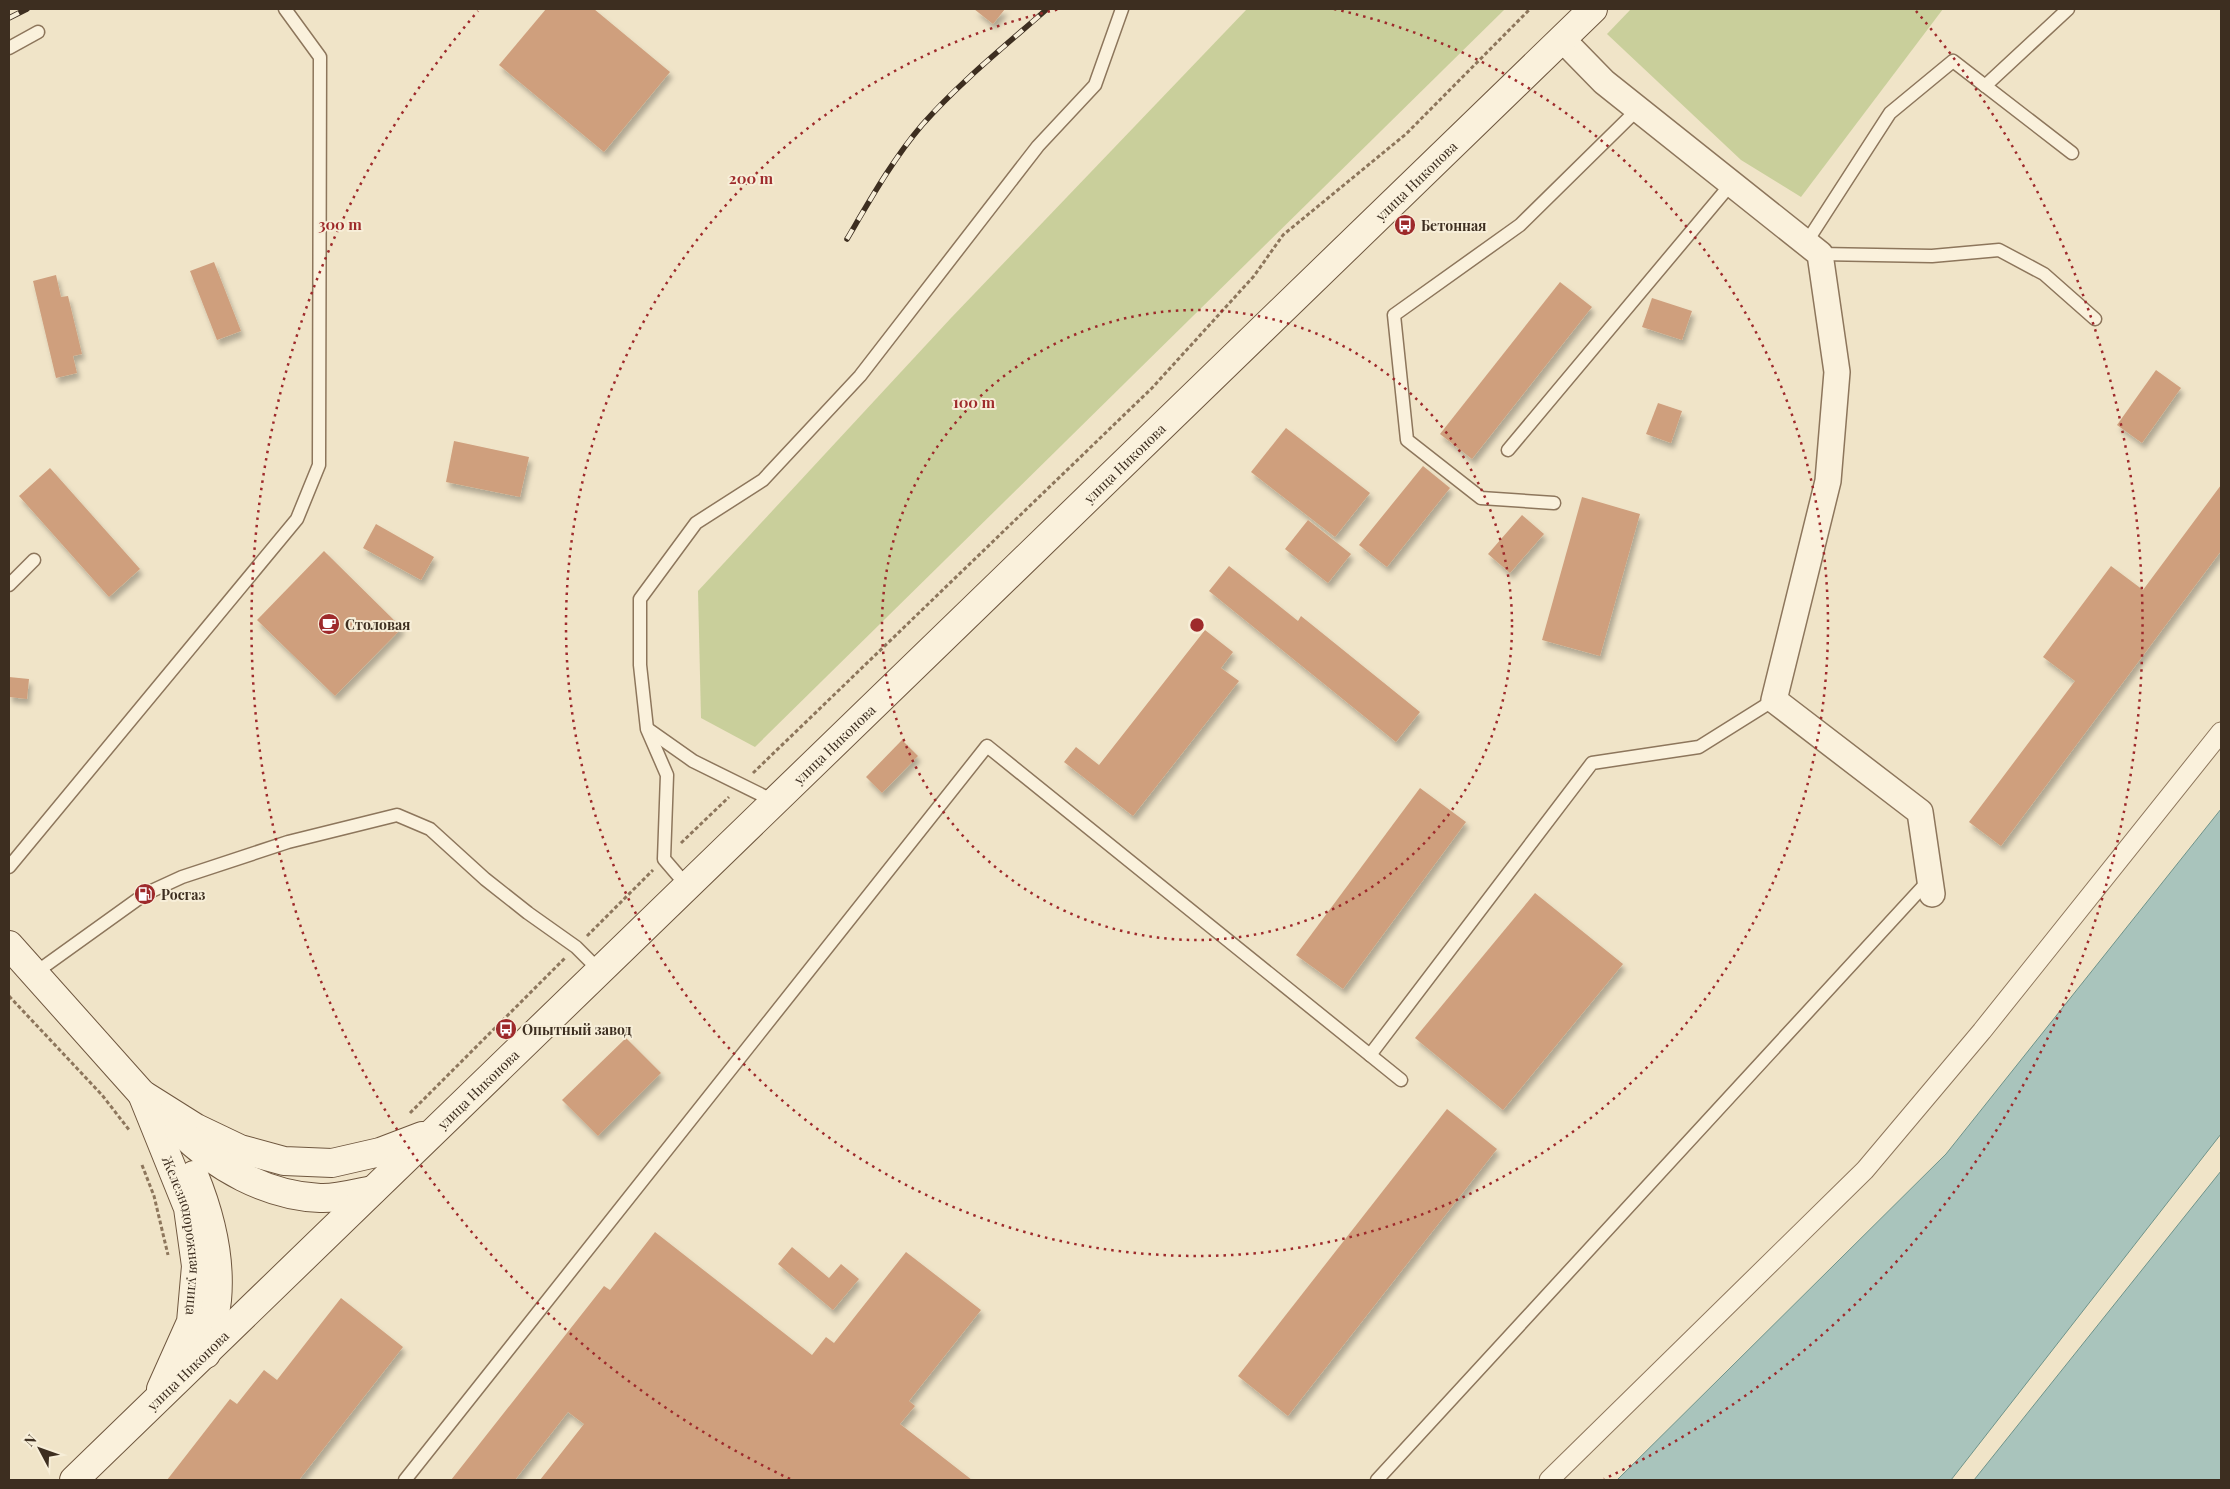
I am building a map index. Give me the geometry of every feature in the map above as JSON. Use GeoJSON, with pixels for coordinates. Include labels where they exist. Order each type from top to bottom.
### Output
{"type":"FeatureCollection","features":[{"type":"Feature","properties":{"kind":"main road","name":"улица Никонова"},"geometry":{"type":"LineString","coordinates":[[74,1480],[155,1404],[373,1190],[688,887],[774,801],[1592,9]]}},
{"type":"Feature","properties":{"kind":"main road","name":"Железнодорожная улица"},"geometry":{"type":"LineString","coordinates":[[9,945],[142,1094],[196,1128],[240,1149],[284,1161],[332,1163],[380,1152],[433,1132]]}},
{"type":"Feature","properties":{"kind":"main road","name":"Железнодорожная улица"},"geometry":{"type":"LineString","coordinates":[[142,1094],[188,1208],[196,1266],[191,1322],[155,1404]]}},
{"type":"Feature","properties":{"kind":"main road"},"geometry":{"type":"LineString","coordinates":[[142,1094],[197,1148],[241,1177],[281,1192],[321,1198],[373,1190]]}},
{"type":"Feature","properties":{"kind":"main road"},"geometry":{"type":"LineString","coordinates":[[142,1094],[188,1160],[206,1204],[216,1250],[217,1301],[206,1354]]}},
{"type":"Feature","properties":{"kind":"street"},"geometry":{"type":"LineString","coordinates":[[1562,39],[1604,82],[1813,248],[1837,372],[1828,481],[1774,700],[1920,812],[1931,887]]}},
{"type":"Feature","properties":{"kind":"street"},"geometry":{"type":"LineString","coordinates":[[1549,1480],[1865,1170],[1982,1031],[2221,732]]}},
{"type":"Feature","properties":{"kind":"lane"},"geometry":{"type":"LineString","coordinates":[[9,867],[174,665],[297,519],[319,465],[320,57],[285,9]]}},
{"type":"Feature","properties":{"kind":"lane"},"geometry":{"type":"LineString","coordinates":[[688,887],[664,860],[667,775],[647,729],[640,665],[640,599],[696,523],[763,480],[860,376],[1038,146],[1095,85],[1122,9]]}},
{"type":"Feature","properties":{"kind":"lane"},"geometry":{"type":"LineString","coordinates":[[1985,86],[2068,9]]}},
{"type":"Feature","properties":{"kind":"lane"},"geometry":{"type":"LineString","coordinates":[[9,48],[38,32]]}},
{"type":"Feature","properties":{"kind":"lane"},"geometry":{"type":"LineString","coordinates":[[2072,153],[1953,61],[1890,113],[1813,248],[1932,256],[1999,250],[2044,274],[2095,319]]}},
{"type":"Feature","properties":{"kind":"lane"},"geometry":{"type":"LineString","coordinates":[[1554,503],[1481,498],[1407,440],[1394,315],[1520,225],[1639,108]]}},
{"type":"Feature","properties":{"kind":"lane"},"geometry":{"type":"LineString","coordinates":[[1508,450],[1731,184]]}},
{"type":"Feature","properties":{"kind":"lane"},"geometry":{"type":"LineString","coordinates":[[9,585],[34,560]]}},
{"type":"Feature","properties":{"kind":"lane"},"geometry":{"type":"LineString","coordinates":[[1370,1055],[1592,764],[1699,747],[1774,700]]}},
{"type":"Feature","properties":{"kind":"lane"},"geometry":{"type":"LineString","coordinates":[[647,729],[693,761],[740,786],[774,801]]}},
{"type":"Feature","properties":{"kind":"lane"},"geometry":{"type":"LineString","coordinates":[[405,1480],[987,746],[1401,1080]]}},
{"type":"Feature","properties":{"kind":"lane"},"geometry":{"type":"LineString","coordinates":[[35,974],[145,894],[182,877],[288,842],[397,815],[430,829],[492,884],[576,948],[600,971]]}},
{"type":"Feature","properties":{"kind":"lane"},"geometry":{"type":"LineString","coordinates":[[1377,1480],[1931,887]]}},
{"type":"Feature","properties":{"kind":"path"},"geometry":{"type":"LineString","coordinates":[[403,1120],[664,860],[1152,388],[1254,276],[1283,235],[1406,134],[1530,9]]}},
{"type":"Feature","properties":{"kind":"path"},"geometry":{"type":"LineString","coordinates":[[9,996],[102,1095],[129,1131],[133,1140]]}},
{"type":"Feature","properties":{"kind":"path"},"geometry":{"type":"LineString","coordinates":[[140,1159],[154,1196],[169,1261]]}},
{"type":"Feature","properties":{"kind":"green space"},"geometry":{"type":"Polygon","coordinates":[[[1247,9],[1505,9],[755,747],[701,718],[698,591],[951,318],[1247,9]]]}},
{"type":"Feature","properties":{"kind":"green space"},"geometry":{"type":"Polygon","coordinates":[[[1631,9],[1943,9],[1801,197],[1741,160],[1607,34],[1631,9]]]}},
{"type":"Feature","properties":{"kind":"water"},"geometry":{"type":"Polygon","coordinates":[[[2221,809],[2221,1134],[1951,1480],[1617,1480],[1946,1154],[2221,809]]]}},
{"type":"Feature","properties":{"kind":"water"},"geometry":{"type":"Polygon","coordinates":[[[2221,1171],[2221,1480],[1974,1480],[2221,1171]]]}},
{"type":"Feature","properties":{"kind":"building"},"geometry":{"type":"Polygon","coordinates":[[[546,9],[594,9],[670,72],[604,152],[499,65],[546,9]]]}},
{"type":"Feature","properties":{"kind":"building"},"geometry":{"type":"Polygon","coordinates":[[[974,9],[1005,9],[993,24],[974,9]]]}},
{"type":"Feature","properties":{"kind":"building"},"geometry":{"type":"Polygon","coordinates":[[[214,262],[241,331],[217,340],[190,271],[214,262]]]}},
{"type":"Feature","properties":{"kind":"building"},"geometry":{"type":"Polygon","coordinates":[[[56,275],[61,297],[68,296],[82,354],[73,356],[77,373],[56,378],[33,281],[56,275]]]}},
{"type":"Feature","properties":{"kind":"building"},"geometry":{"type":"Polygon","coordinates":[[[1560,282],[1592,307],[1472,459],[1440,434],[1560,282]]]}},
{"type":"Feature","properties":{"kind":"building"},"geometry":{"type":"Polygon","coordinates":[[[1652,298],[1692,311],[1682,340],[1642,327],[1652,298]]]}},
{"type":"Feature","properties":{"kind":"building"},"geometry":{"type":"Polygon","coordinates":[[[2156,370],[2181,388],[2142,443],[2117,425],[2156,370]]]}},
{"type":"Feature","properties":{"kind":"building"},"geometry":{"type":"Polygon","coordinates":[[[1658,403],[1682,411],[1671,443],[1646,434],[1658,403]]]}},
{"type":"Feature","properties":{"kind":"building"},"geometry":{"type":"Polygon","coordinates":[[[1286,428],[1370,493],[1335,537],[1251,472],[1286,428]]]}},
{"type":"Feature","properties":{"kind":"building"},"geometry":{"type":"Polygon","coordinates":[[[454,441],[529,457],[520,497],[446,482],[454,441]]]}},
{"type":"Feature","properties":{"kind":"building"},"geometry":{"type":"Polygon","coordinates":[[[1423,466],[1450,488],[1387,567],[1359,545],[1423,466]]]}},
{"type":"Feature","properties":{"kind":"building"},"geometry":{"type":"Polygon","coordinates":[[[50,468],[140,569],[109,597],[19,496],[50,468]]]}},
{"type":"Feature","properties":{"kind":"building"},"geometry":{"type":"Polygon","coordinates":[[[2221,485],[2221,551],[2001,846],[1969,822],[2075,681],[2043,657],[2111,566],[2143,590],[2221,485]]]}},
{"type":"Feature","properties":{"kind":"building"},"geometry":{"type":"Polygon","coordinates":[[[1582,497],[1640,514],[1600,656],[1542,640],[1582,497]]]}},
{"type":"Feature","properties":{"kind":"building"},"geometry":{"type":"Polygon","coordinates":[[[1522,515],[1544,534],[1510,573],[1488,554],[1522,515]]]}},
{"type":"Feature","properties":{"kind":"building"},"geometry":{"type":"Polygon","coordinates":[[[1308,520],[1351,554],[1328,583],[1285,549],[1308,520]]]}},
{"type":"Feature","properties":{"kind":"building"},"geometry":{"type":"Polygon","coordinates":[[[376,524],[434,557],[421,580],[363,548],[376,524]]]}},
{"type":"Feature","properties":{"kind":"building","name":"Столовая"},"geometry":{"type":"Polygon","coordinates":[[[324,551],[402,628],[335,696],[257,620],[324,551]]]}},
{"type":"Feature","properties":{"kind":"building"},"geometry":{"type":"Polygon","coordinates":[[[1229,566],[1298,621],[1301,616],[1420,712],[1396,742],[1209,591],[1229,566]]]}},
{"type":"Feature","properties":{"kind":"building"},"geometry":{"type":"Polygon","coordinates":[[[1205,630],[1233,652],[1221,668],[1239,681],[1133,816],[1064,762],[1076,747],[1099,765],[1205,630]]]}},
{"type":"Feature","properties":{"kind":"building"},"geometry":{"type":"Polygon","coordinates":[[[9,677],[29,679],[27,699],[9,697],[9,677]]]}},
{"type":"Feature","properties":{"kind":"building"},"geometry":{"type":"Polygon","coordinates":[[[902,740],[918,756],[882,793],[866,777],[902,740]]]}},
{"type":"Feature","properties":{"kind":"building"},"geometry":{"type":"Polygon","coordinates":[[[1420,788],[1466,822],[1343,989],[1296,955],[1420,788]]]}},
{"type":"Feature","properties":{"kind":"building"},"geometry":{"type":"Polygon","coordinates":[[[1535,893],[1623,964],[1503,1110],[1415,1038],[1535,893]]]}},
{"type":"Feature","properties":{"kind":"building"},"geometry":{"type":"Polygon","coordinates":[[[626,1038],[661,1073],[598,1136],[562,1100],[626,1038]]]}},
{"type":"Feature","properties":{"kind":"building"},"geometry":{"type":"Polygon","coordinates":[[[1447,1109],[1497,1149],[1288,1416],[1238,1376],[1447,1109]]]}},
{"type":"Feature","properties":{"kind":"building"},"geometry":{"type":"Polygon","coordinates":[[[655,1232],[812,1355],[826,1337],[834,1343],[906,1252],[981,1310],[909,1401],[915,1406],[900,1424],[972,1480],[540,1480],[584,1424],[568,1412],[515,1480],[451,1480],[604,1286],[610,1290],[655,1232]]]}},
{"type":"Feature","properties":{"kind":"building"},"geometry":{"type":"Polygon","coordinates":[[[792,1247],[829,1278],[841,1264],[859,1279],[833,1310],[778,1264],[792,1247]]]}},
{"type":"Feature","properties":{"kind":"building"},"geometry":{"type":"Polygon","coordinates":[[[341,1298],[403,1347],[299,1480],[167,1480],[230,1399],[237,1404],[264,1370],[277,1380],[341,1298]]]}},
{"type":"Feature","properties":{"kind":"railway"},"geometry":{"type":"LineString","coordinates":[[9,18],[27,9]]}},
{"type":"Feature","properties":{"kind":"railway"},"geometry":{"type":"LineString","coordinates":[[847,239],[892,166],[922,125],[967,79],[1047,9]]}},
{"type":"Feature","properties":{"kind":"place","name":"Бетонная"},"geometry":{"type":"Point","coordinates":[1405,225]}},
{"type":"Feature","properties":{"kind":"place","name":"Столовая"},"geometry":{"type":"Point","coordinates":[329,624]}},
{"type":"Feature","properties":{"kind":"place","name":"Росгаз"},"geometry":{"type":"Point","coordinates":[145,894]}},
{"type":"Feature","properties":{"kind":"place","name":"Опытный завод"},"geometry":{"type":"Point","coordinates":[506,1029]}}]}
